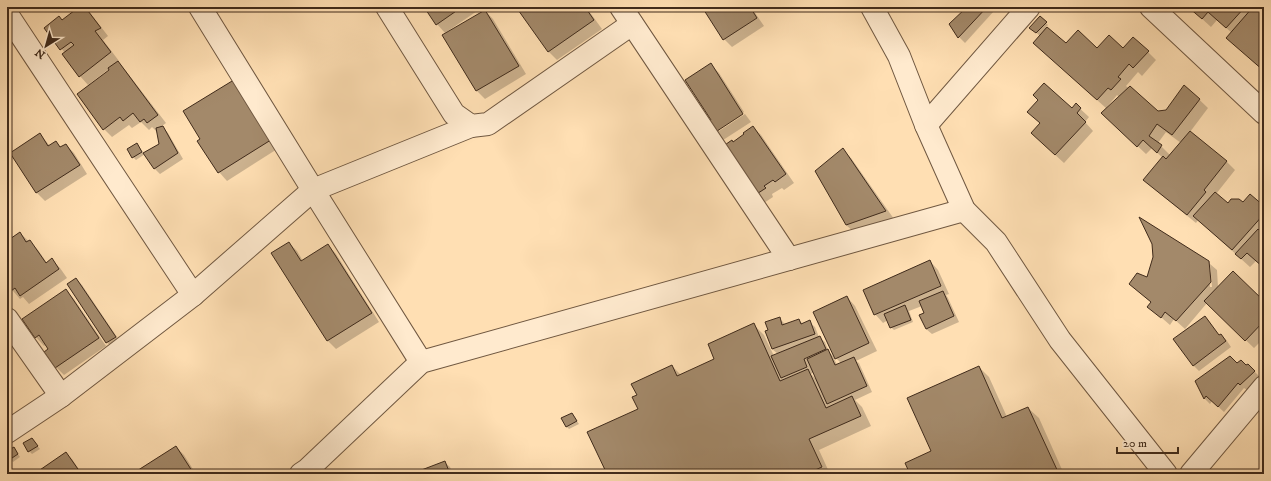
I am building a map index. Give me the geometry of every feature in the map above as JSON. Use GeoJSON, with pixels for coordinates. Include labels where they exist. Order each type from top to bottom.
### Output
{"type":"FeatureCollection","features":[{"type":"Feature","properties":{"kind":"street"},"geometry":{"type":"LineString","coordinates":[[200,7],[312,190],[421,362]]}},
{"type":"Feature","properties":{"kind":"street"},"geometry":{"type":"LineString","coordinates":[[387,7],[454,114],[470,126]]}},
{"type":"Feature","properties":{"kind":"street"},"geometry":{"type":"LineString","coordinates":[[872,7],[899,56],[926,124],[964,210],[996,242],[1060,340],[1166,474]]}},
{"type":"Feature","properties":{"kind":"street"},"geometry":{"type":"LineString","coordinates":[[926,124],[1029,7]]}},
{"type":"Feature","properties":{"kind":"street"},"geometry":{"type":"LineString","coordinates":[[1150,7],[1262,106]]}},
{"type":"Feature","properties":{"kind":"street"},"geometry":{"type":"LineString","coordinates":[[7,14],[193,295]]}},
{"type":"Feature","properties":{"kind":"street"},"geometry":{"type":"LineString","coordinates":[[7,432],[61,396],[193,295],[312,190],[470,126],[488,124],[626,15],[789,259]]}},
{"type":"Feature","properties":{"kind":"street"},"geometry":{"type":"LineString","coordinates":[[300,474],[307,470],[421,362],[964,210]]}},
{"type":"Feature","properties":{"kind":"street"},"geometry":{"type":"LineString","coordinates":[[7,319],[61,396]]}},
{"type":"Feature","properties":{"kind":"street"},"geometry":{"type":"LineString","coordinates":[[1191,474],[1264,387]]}},
{"type":"Feature","properties":{"kind":"building"},"geometry":{"type":"Polygon","coordinates":[[[79,7],[85,7],[101,28],[95,31],[111,52],[79,77],[62,54],[74,45],[71,42],[60,50],[44,28],[59,16],[62,20],[79,7]]]}},
{"type":"Feature","properties":{"kind":"building"},"geometry":{"type":"Polygon","coordinates":[[[424,7],[462,7],[436,25],[424,7]]]}},
{"type":"Feature","properties":{"kind":"building"},"geometry":{"type":"Polygon","coordinates":[[[516,7],[585,7],[594,20],[548,52],[516,7]]]}},
{"type":"Feature","properties":{"kind":"building"},"geometry":{"type":"Polygon","coordinates":[[[702,7],[750,7],[757,18],[723,40],[702,7]]]}},
{"type":"Feature","properties":{"kind":"building"},"geometry":{"type":"Polygon","coordinates":[[[967,7],[987,7],[958,38],[949,24],[967,7]]]}},
{"type":"Feature","properties":{"kind":"building"},"geometry":{"type":"Polygon","coordinates":[[[1188,7],[1245,7],[1226,28],[1208,12],[1202,19],[1188,7]]]}},
{"type":"Feature","properties":{"kind":"building"},"geometry":{"type":"Polygon","coordinates":[[[1253,7],[1264,7],[1264,71],[1226,38],[1253,7]]]}},
{"type":"Feature","properties":{"kind":"building"},"geometry":{"type":"Polygon","coordinates":[[[485,10],[519,66],[476,91],[442,35],[485,10]]]}},
{"type":"Feature","properties":{"kind":"building"},"geometry":{"type":"Polygon","coordinates":[[[1040,16],[1047,22],[1036,33],[1029,28],[1040,16]]]}},
{"type":"Feature","properties":{"kind":"building"},"geometry":{"type":"Polygon","coordinates":[[[1047,27],[1066,43],[1078,30],[1097,48],[1109,35],[1123,48],[1133,37],[1149,51],[1133,68],[1129,64],[1118,77],[1121,79],[1111,90],[1108,88],[1097,100],[1033,43],[1047,27]]]}},
{"type":"Feature","properties":{"kind":"building"},"geometry":{"type":"Polygon","coordinates":[[[118,61],[158,115],[147,123],[144,119],[140,122],[133,113],[123,121],[120,117],[103,130],[77,94],[109,70],[108,68],[118,61]]]}},
{"type":"Feature","properties":{"kind":"building"},"geometry":{"type":"Polygon","coordinates":[[[711,63],[743,114],[711,135],[704,125],[711,120],[685,80],[711,63]]]}},
{"type":"Feature","properties":{"kind":"building"},"geometry":{"type":"Polygon","coordinates":[[[237,78],[274,138],[218,173],[197,141],[200,139],[183,111],[237,78]]]}},
{"type":"Feature","properties":{"kind":"building"},"geometry":{"type":"Polygon","coordinates":[[[1044,83],[1072,108],[1076,103],[1081,108],[1077,113],[1086,122],[1055,155],[1031,133],[1040,123],[1027,112],[1038,100],[1033,95],[1044,83]]]}},
{"type":"Feature","properties":{"kind":"building"},"geometry":{"type":"Polygon","coordinates":[[[1184,85],[1200,99],[1172,135],[1157,124],[1149,136],[1162,145],[1157,153],[1143,140],[1137,147],[1101,113],[1130,86],[1158,111],[1166,110],[1184,85]]]}},
{"type":"Feature","properties":{"kind":"building"},"geometry":{"type":"Polygon","coordinates":[[[163,126],[178,153],[154,169],[143,153],[159,144],[156,128],[163,126]]]}},
{"type":"Feature","properties":{"kind":"building"},"geometry":{"type":"Polygon","coordinates":[[[753,126],[786,174],[775,182],[773,180],[764,186],[766,188],[752,197],[719,149],[732,140],[733,142],[753,126]]]}},
{"type":"Feature","properties":{"kind":"building"},"geometry":{"type":"Polygon","coordinates":[[[1190,131],[1227,161],[1204,190],[1206,192],[1187,215],[1143,180],[1163,156],[1166,159],[1190,131]]]}},
{"type":"Feature","properties":{"kind":"building"},"geometry":{"type":"Polygon","coordinates":[[[40,133],[48,146],[56,141],[60,147],[66,144],[80,165],[36,193],[10,153],[40,133]]]}},
{"type":"Feature","properties":{"kind":"building"},"geometry":{"type":"Polygon","coordinates":[[[137,143],[142,152],[132,158],[127,149],[137,143]]]}},
{"type":"Feature","properties":{"kind":"building"},"geometry":{"type":"Polygon","coordinates":[[[843,148],[886,211],[846,225],[815,171],[843,148]]]}},
{"type":"Feature","properties":{"kind":"building"},"geometry":{"type":"Polygon","coordinates":[[[1215,192],[1228,203],[1231,199],[1239,199],[1243,202],[1250,194],[1264,206],[1264,214],[1232,250],[1193,216],[1215,192]]]}},
{"type":"Feature","properties":{"kind":"building"},"geometry":{"type":"Polygon","coordinates":[[[1139,217],[1209,261],[1211,282],[1176,321],[1165,312],[1161,318],[1147,307],[1151,302],[1129,284],[1137,273],[1147,277],[1153,257],[1152,244],[1139,217]]]}},
{"type":"Feature","properties":{"kind":"building"},"geometry":{"type":"Polygon","coordinates":[[[1258,229],[1264,234],[1264,268],[1247,253],[1241,259],[1235,254],[1258,229]]]}},
{"type":"Feature","properties":{"kind":"building"},"geometry":{"type":"Polygon","coordinates":[[[20,232],[26,242],[30,240],[46,263],[52,258],[59,269],[20,296],[15,288],[11,291],[7,286],[7,241],[20,232]]]}},
{"type":"Feature","properties":{"kind":"building"},"geometry":{"type":"Polygon","coordinates":[[[289,242],[301,261],[328,244],[372,313],[327,341],[271,253],[289,242]]]}},
{"type":"Feature","properties":{"kind":"building"},"geometry":{"type":"Polygon","coordinates":[[[930,260],[941,286],[874,315],[863,290],[930,260]]]}},
{"type":"Feature","properties":{"kind":"building"},"geometry":{"type":"Polygon","coordinates":[[[1233,271],[1264,301],[1264,321],[1245,341],[1204,301],[1233,271]]]}},
{"type":"Feature","properties":{"kind":"building"},"geometry":{"type":"Polygon","coordinates":[[[76,278],[116,337],[106,343],[67,284],[76,278]]]}},
{"type":"Feature","properties":{"kind":"building"},"geometry":{"type":"Polygon","coordinates":[[[66,289],[99,338],[55,368],[44,352],[48,349],[39,335],[35,338],[22,319],[66,289]]]}},
{"type":"Feature","properties":{"kind":"building"},"geometry":{"type":"Polygon","coordinates":[[[943,291],[954,316],[926,329],[919,315],[924,313],[919,301],[943,291]]]}},
{"type":"Feature","properties":{"kind":"building"},"geometry":{"type":"Polygon","coordinates":[[[847,296],[869,343],[835,359],[813,312],[847,296]]]}},
{"type":"Feature","properties":{"kind":"building"},"geometry":{"type":"Polygon","coordinates":[[[905,305],[911,320],[890,328],[884,314],[905,305]]]}},
{"type":"Feature","properties":{"kind":"building"},"geometry":{"type":"Polygon","coordinates":[[[1205,316],[1219,335],[1221,334],[1226,341],[1193,366],[1173,339],[1205,316]]]}},
{"type":"Feature","properties":{"kind":"building"},"geometry":{"type":"Polygon","coordinates":[[[780,317],[782,325],[799,319],[801,324],[810,320],[815,334],[772,349],[765,331],[768,330],[765,322],[780,317]]]}},
{"type":"Feature","properties":{"kind":"building"},"geometry":{"type":"Polygon","coordinates":[[[754,323],[780,381],[808,369],[826,408],[852,396],[861,416],[809,439],[822,467],[806,474],[607,474],[587,432],[638,409],[632,397],[637,395],[631,384],[672,365],[677,376],[714,359],[708,344],[754,323]]]}},
{"type":"Feature","properties":{"kind":"building"},"geometry":{"type":"Polygon","coordinates":[[[820,336],[826,349],[804,359],[807,367],[781,378],[771,356],[820,336]]]}},
{"type":"Feature","properties":{"kind":"building"},"geometry":{"type":"Polygon","coordinates":[[[828,349],[835,365],[854,357],[867,386],[827,404],[807,359],[828,349]]]}},
{"type":"Feature","properties":{"kind":"building"},"geometry":{"type":"Polygon","coordinates":[[[1230,356],[1237,363],[1241,360],[1246,365],[1248,364],[1255,371],[1240,385],[1238,383],[1218,407],[1206,396],[1204,399],[1195,381],[1230,356]]]}},
{"type":"Feature","properties":{"kind":"building"},"geometry":{"type":"Polygon","coordinates":[[[979,366],[1002,418],[1028,407],[1059,474],[910,474],[905,463],[931,451],[907,398],[979,366]]]}},
{"type":"Feature","properties":{"kind":"building"},"geometry":{"type":"Polygon","coordinates":[[[572,413],[577,421],[566,427],[561,418],[572,413]]]}},
{"type":"Feature","properties":{"kind":"building"},"geometry":{"type":"Polygon","coordinates":[[[32,438],[38,446],[28,452],[23,443],[32,438]]]}},
{"type":"Feature","properties":{"kind":"building"},"geometry":{"type":"Polygon","coordinates":[[[176,446],[194,474],[132,474],[176,446]]]}},
{"type":"Feature","properties":{"kind":"building"},"geometry":{"type":"Polygon","coordinates":[[[14,447],[18,454],[9,460],[7,451],[14,447]]]}},
{"type":"Feature","properties":{"kind":"building"},"geometry":{"type":"Polygon","coordinates":[[[66,452],[80,472],[78,474],[34,474],[66,452]]]}},
{"type":"Feature","properties":{"kind":"building"},"geometry":{"type":"Polygon","coordinates":[[[445,461],[450,474],[411,474],[445,461]]]}}]}
